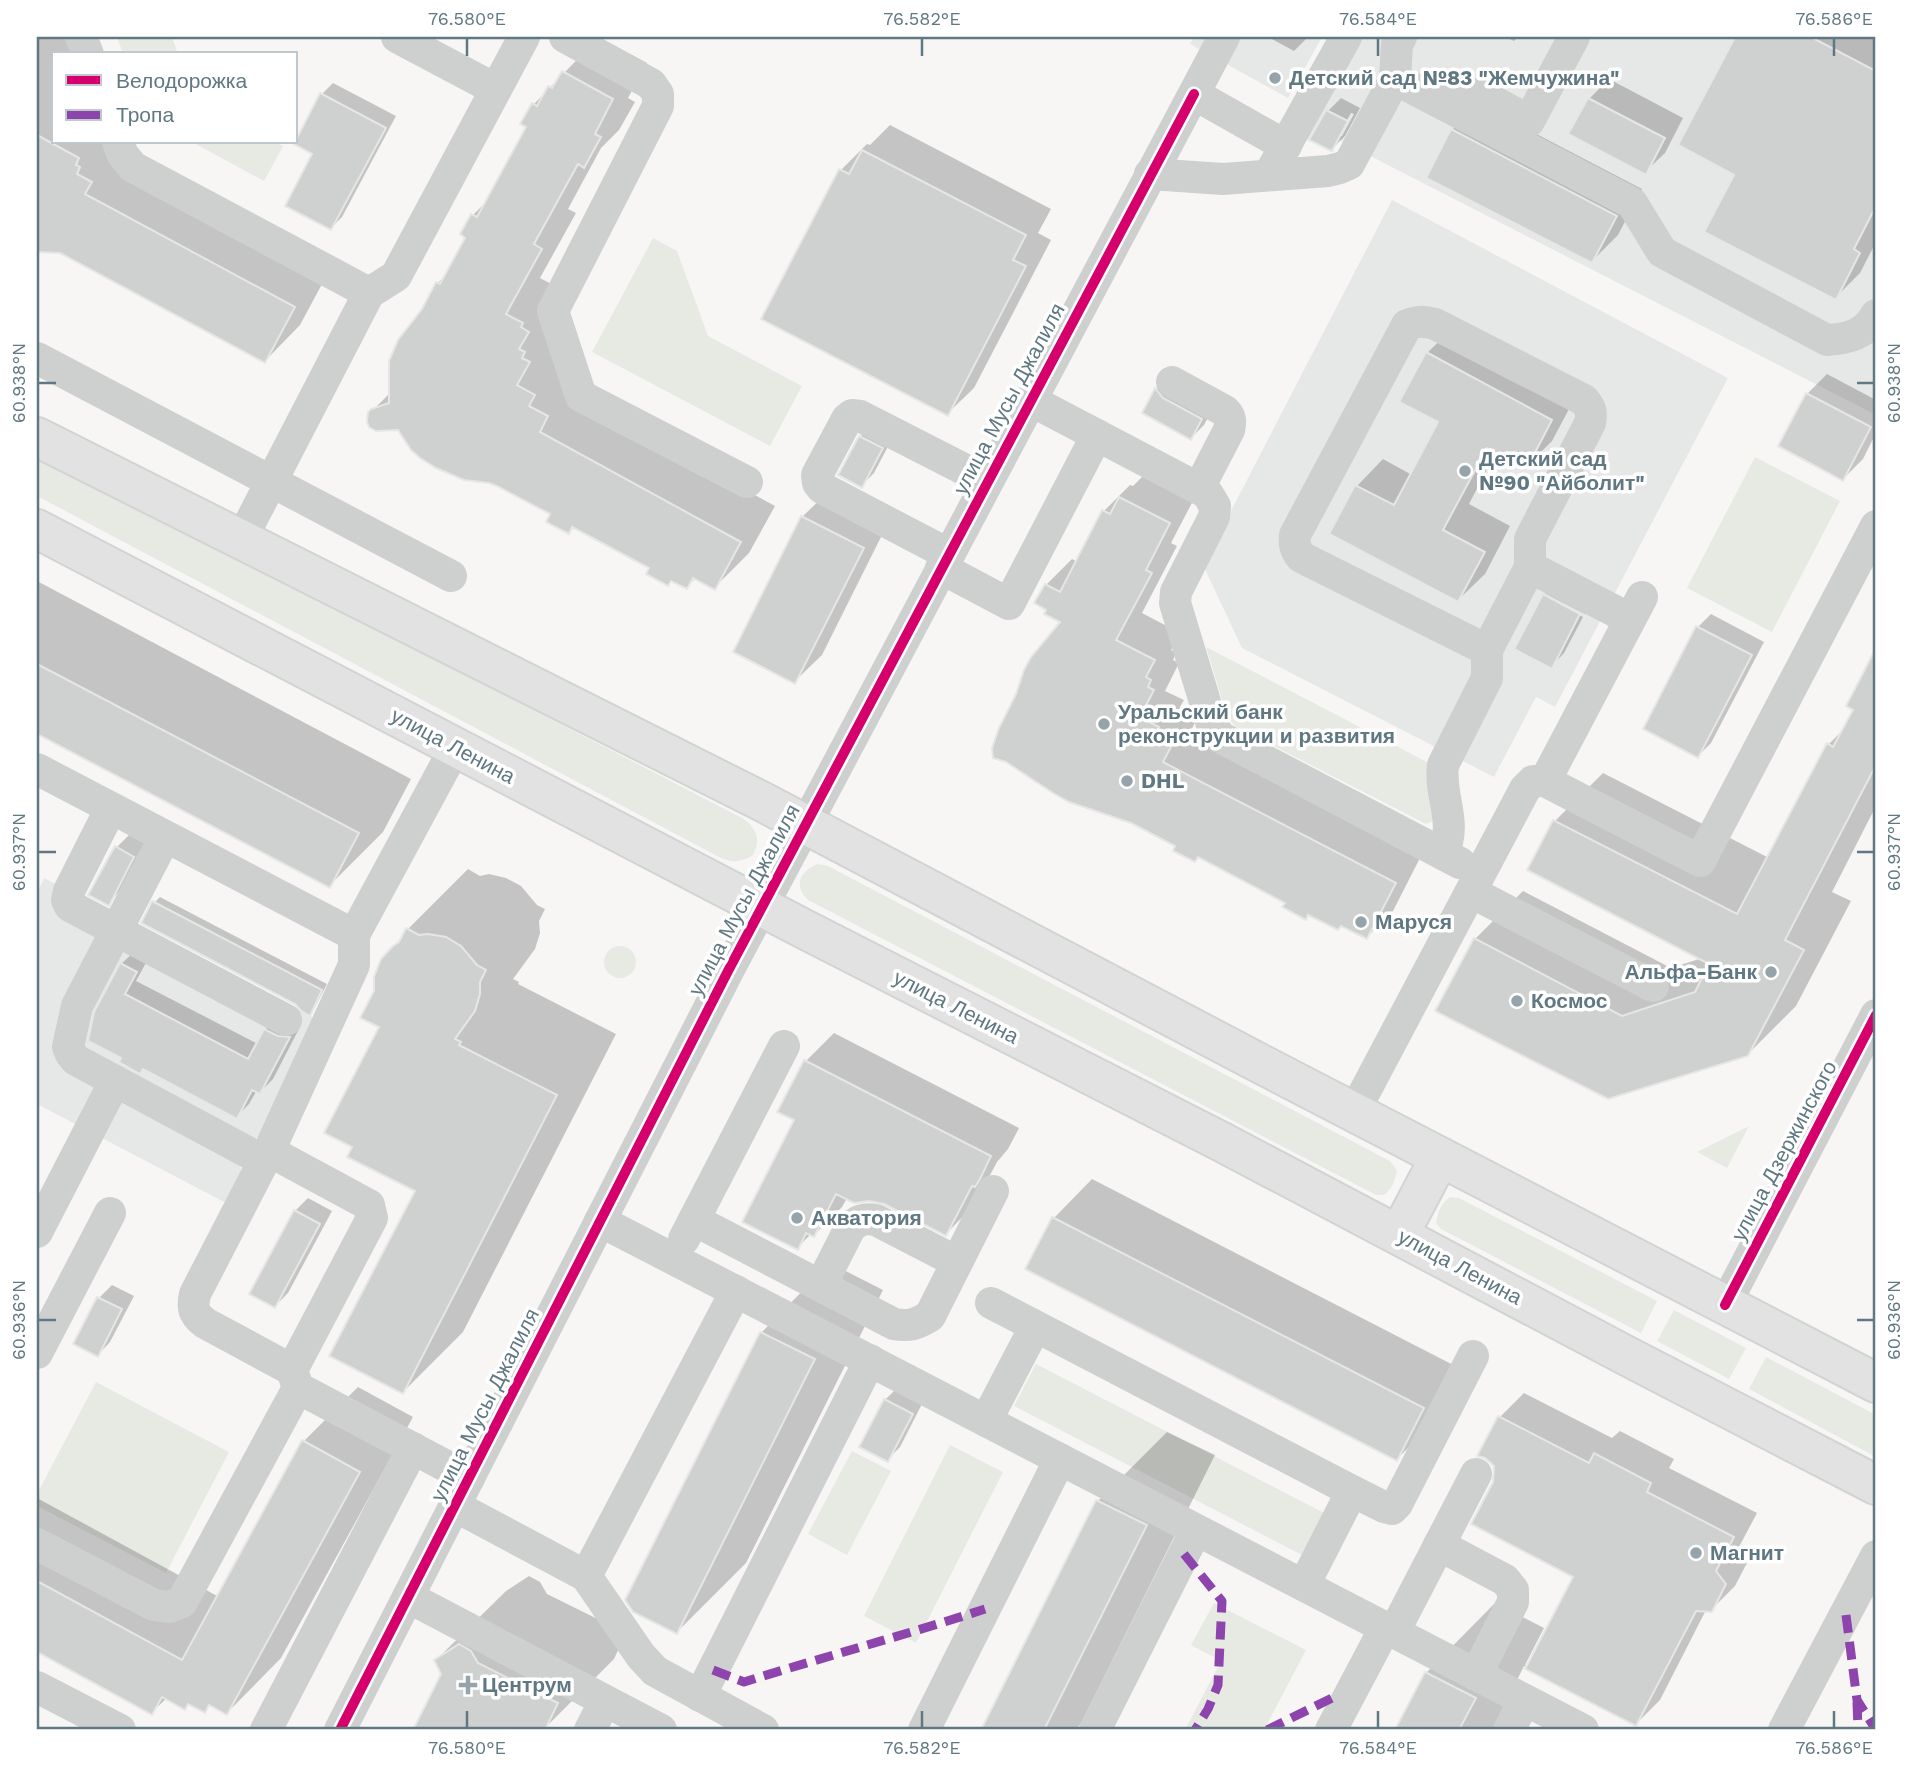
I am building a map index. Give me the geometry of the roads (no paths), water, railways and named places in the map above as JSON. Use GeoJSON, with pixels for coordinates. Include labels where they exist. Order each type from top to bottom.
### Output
{"type":"FeatureCollection","features":[{"type":"Feature","properties":{"kind":"main road"},"geometry":{"type":"LineString","coordinates":[[37,437],[806,824],[1876,1383]]}},
{"type":"Feature","properties":{"kind":"main road","name":"улица Ленина"},"geometry":{"type":"LineString","coordinates":[[37,529],[762,907],[1222,1142],[1876,1485]]}},
{"type":"Feature","properties":{"kind":"main road"},"geometry":{"type":"LineString","coordinates":[[1399,1235],[1440,1157]]}},
{"type":"Feature","properties":{"kind":"street"},"geometry":{"type":"LineString","coordinates":[[397,37],[495,89]]}},
{"type":"Feature","properties":{"kind":"street"},"geometry":{"type":"LineString","coordinates":[[241,540],[369,293],[396,276],[524,37]]}},
{"type":"Feature","properties":{"kind":"street"},"geometry":{"type":"LineString","coordinates":[[565,37],[652,84],[658,94],[658,106],[553,311],[581,397],[747,482]]}},
{"type":"Feature","properties":{"kind":"street","name":"улица Мусы Джалиля"},"geometry":{"type":"LineString","coordinates":[[340,1730],[762,907],[1224,37]]}},
{"type":"Feature","properties":{"kind":"street"},"geometry":{"type":"LineString","coordinates":[[1269,175],[1346,37]]}},
{"type":"Feature","properties":{"kind":"street"},"geometry":{"type":"LineString","coordinates":[[1150,174],[1223,179],[1340,169],[1349,164],[1395,79],[1397,44],[1401,37]]}},
{"type":"Feature","properties":{"kind":"street"},"geometry":{"type":"LineString","coordinates":[[1437,101],[1480,94],[1529,121],[1574,37]]}},
{"type":"Feature","properties":{"kind":"street"},"geometry":{"type":"LineString","coordinates":[[1395,79],[1632,203],[1662,252],[1827,340],[1861,333],[1876,315]]}},
{"type":"Feature","properties":{"kind":"street"},"geometry":{"type":"LineString","coordinates":[[1194,94],[1286,145]]}},
{"type":"Feature","properties":{"kind":"street"},"geometry":{"type":"LineString","coordinates":[[119,144],[123,155],[133,167],[369,293]]}},
{"type":"Feature","properties":{"kind":"street"},"geometry":{"type":"LineString","coordinates":[[1443,854],[1450,830],[1443,765],[1486,678],[1487,650],[1531,567],[1530,539],[1590,423],[1592,413],[1584,400],[1435,324],[1415,322],[1407,325],[1295,535],[1294,544],[1301,557],[1487,650]]}},
{"type":"Feature","properties":{"kind":"street"},"geometry":{"type":"LineString","coordinates":[[37,358],[451,576]]}},
{"type":"Feature","properties":{"kind":"street"},"geometry":{"type":"LineString","coordinates":[[1172,382],[1230,416],[1229,430],[1199,488]]}},
{"type":"Feature","properties":{"kind":"street"},"geometry":{"type":"LineString","coordinates":[[1030,400],[1199,488],[1207,493],[1215,506],[1214,517],[1176,592],[1175,603],[1212,725],[1220,737],[1443,854],[1476,883],[1653,986]]}},
{"type":"Feature","properties":{"kind":"street"},"geometry":{"type":"LineString","coordinates":[[987,481],[860,416],[852,415],[847,419],[817,475],[822,488],[944,561],[1009,604],[1097,435]]}},
{"type":"Feature","properties":{"kind":"street"},"geometry":{"type":"LineString","coordinates":[[1354,1112],[1525,789],[1534,781],[1545,781],[1700,861],[1876,526]]}},
{"type":"Feature","properties":{"kind":"street"},"geometry":{"type":"LineString","coordinates":[[1531,567],[1636,608],[1545,781]]}},
{"type":"Feature","properties":{"kind":"street"},"geometry":{"type":"LineString","coordinates":[[455,748],[354,936],[354,964],[267,1156],[195,1294],[192,1305],[196,1317],[205,1323],[295,1379],[469,1478]]}},
{"type":"Feature","properties":{"kind":"street"},"geometry":{"type":"LineString","coordinates":[[37,769],[354,936]]}},
{"type":"Feature","properties":{"kind":"street"},"geometry":{"type":"LineString","coordinates":[[111,808],[69,891],[67,900],[70,905],[286,1020]]}},
{"type":"Feature","properties":{"kind":"street"},"geometry":{"type":"LineString","coordinates":[[37,1544],[154,1605],[169,1607],[182,1602],[295,1379],[372,1218],[369,1205],[115,1081],[76,1060],[71,1054],[68,1047],[77,1006],[165,837]]}},
{"type":"Feature","properties":{"kind":"street","name":"улица Дзержинского"},"geometry":{"type":"LineString","coordinates":[[1725,1305],[1874,1024]]}},
{"type":"Feature","properties":{"kind":"street"},"geometry":{"type":"LineString","coordinates":[[674,1259],[784,1046]]}},
{"type":"Feature","properties":{"kind":"street"},"geometry":{"type":"LineString","coordinates":[[37,1232],[115,1081]]}},
{"type":"Feature","properties":{"kind":"street"},"geometry":{"type":"LineString","coordinates":[[694,1220],[894,1324],[906,1326],[918,1324],[930,1316],[993,1191]]}},
{"type":"Feature","properties":{"kind":"street"},"geometry":{"type":"LineString","coordinates":[[37,1353],[110,1213]]}},
{"type":"Feature","properties":{"kind":"street"},"geometry":{"type":"LineString","coordinates":[[821,1285],[850,1228],[866,1218],[876,1220],[957,1262]]}},
{"type":"Feature","properties":{"kind":"street"},"geometry":{"type":"LineString","coordinates":[[600,1221],[1583,1730]]}},
{"type":"Feature","properties":{"kind":"street"},"geometry":{"type":"LineString","coordinates":[[586,1576],[736,1291]]}},
{"type":"Feature","properties":{"kind":"street"},"geometry":{"type":"LineString","coordinates":[[991,1303],[1352,1491],[1392,1509],[1473,1356]]}},
{"type":"Feature","properties":{"kind":"street"},"geometry":{"type":"LineString","coordinates":[[986,1421],[1035,1327]]}},
{"type":"Feature","properties":{"kind":"street"},"geometry":{"type":"LineString","coordinates":[[700,1696],[870,1360]]}},
{"type":"Feature","properties":{"kind":"street"},"geometry":{"type":"LineString","coordinates":[[266,1730],[413,1448]]}},
{"type":"Feature","properties":{"kind":"street"},"geometry":{"type":"LineString","coordinates":[[924,1730],[1060,1460]]}},
{"type":"Feature","properties":{"kind":"street"},"geometry":{"type":"LineString","coordinates":[[1331,1730],[1439,1545],[1476,1474]]}},
{"type":"Feature","properties":{"kind":"street"},"geometry":{"type":"LineString","coordinates":[[1304,1586],[1352,1491]]}},
{"type":"Feature","properties":{"kind":"street"},"geometry":{"type":"LineString","coordinates":[[455,1506],[586,1576],[641,1656],[655,1671],[763,1730]]}},
{"type":"Feature","properties":{"kind":"street"},"geometry":{"type":"LineString","coordinates":[[1095,1730],[1196,1530]]}},
{"type":"Feature","properties":{"kind":"street"},"geometry":{"type":"LineString","coordinates":[[1439,1545],[1505,1580],[1513,1590],[1513,1602],[1476,1675]]}},
{"type":"Feature","properties":{"kind":"street"},"geometry":{"type":"LineString","coordinates":[[1784,1730],[1876,1556]]}},
{"type":"Feature","properties":{"kind":"street"},"geometry":{"type":"LineString","coordinates":[[408,1597],[661,1730]]}},
{"type":"Feature","properties":{"kind":"street"},"geometry":{"type":"LineString","coordinates":[[37,1687],[120,1730]]}},
{"type":"Feature","properties":{"kind":"street"},"geometry":{"type":"LineString","coordinates":[[1509,1730],[1525,1700]]}},
{"type":"Feature","properties":{"kind":"street"},"geometry":{"type":"LineString","coordinates":[[590,1730],[606,1701]]}},
{"type":"Feature","properties":{"kind":"place","name":"Детский сад №83 \"Жемчужина\""},"geometry":{"type":"Point","coordinates":[1275,78]}},
{"type":"Feature","properties":{"kind":"place","name":"Детский сад №90 \"Айболит\""},"geometry":{"type":"Point","coordinates":[1465,471]}},
{"type":"Feature","properties":{"kind":"place","name":"Уральский банк реконструкции и развития"},"geometry":{"type":"Point","coordinates":[1104,724]}},
{"type":"Feature","properties":{"kind":"place","name":"DHL"},"geometry":{"type":"Point","coordinates":[1127,781]}},
{"type":"Feature","properties":{"kind":"place","name":"Маруся"},"geometry":{"type":"Point","coordinates":[1361,922]}},
{"type":"Feature","properties":{"kind":"place","name":"Альфа-Банк"},"geometry":{"type":"Point","coordinates":[1771,972]}},
{"type":"Feature","properties":{"kind":"place","name":"Космос"},"geometry":{"type":"Point","coordinates":[1517,1001]}},
{"type":"Feature","properties":{"kind":"place","name":"Акватория"},"geometry":{"type":"Point","coordinates":[797,1218]}},
{"type":"Feature","properties":{"kind":"place","name":"Магнит"},"geometry":{"type":"Point","coordinates":[1696,1553]}},
{"type":"Feature","properties":{"kind":"place","name":"Центрум"},"geometry":{"type":"Point","coordinates":[468,1685]}}]}
